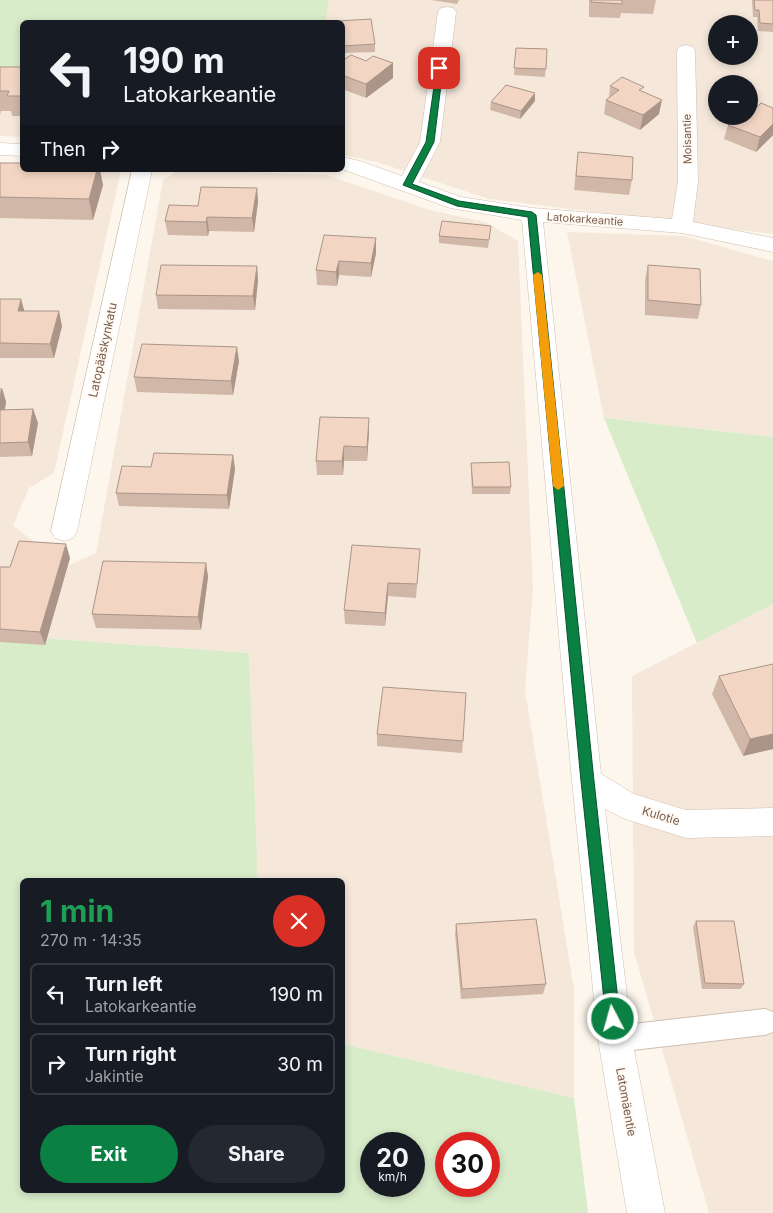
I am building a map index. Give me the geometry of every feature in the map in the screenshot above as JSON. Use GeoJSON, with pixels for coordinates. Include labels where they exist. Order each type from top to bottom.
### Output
{"type":"FeatureCollection","features":[{"type":"Feature","properties":{"kind":"street"},"geometry":{"type":"LineString","coordinates":[[407,185],[430,142],[446,12]]}},
{"type":"Feature","properties":{"kind":"street","name":"Moisantie"},"geometry":{"type":"LineString","coordinates":[[682,226],[688,181],[686,51]]}},
{"type":"Feature","properties":{"kind":"street"},"geometry":{"type":"LineString","coordinates":[[0,149],[20,150]]}},
{"type":"Feature","properties":{"kind":"street","name":"Latokarkeantie"},"geometry":{"type":"LineString","coordinates":[[345,164],[457,203],[532,215],[682,226],[773,245]]}},
{"type":"Feature","properties":{"kind":"street","name":"Latopääskynkatu"},"geometry":{"type":"LineString","coordinates":[[64,531],[142,172]]}},
{"type":"Feature","properties":{"kind":"street","name":"Latomäentie"},"geometry":{"type":"LineString","coordinates":[[532,215],[587,781],[615,1039],[646,1213]]}},
{"type":"Feature","properties":{"kind":"street","name":"Kulotie"},"geometry":{"type":"LineString","coordinates":[[587,781],[625,806],[686,824],[773,822]]}},
{"type":"Feature","properties":{"kind":"lane"},"geometry":{"type":"LineString","coordinates":[[615,1039],[765,1022]]}},
{"type":"Feature","properties":{"kind":"shaded area"},"geometry":{"type":"Polygon","coordinates":[[[328,0],[773,0],[773,234],[489,199],[377,162],[345,155],[345,20],[323,20],[328,0]]]}},
{"type":"Feature","properties":{"kind":"shaded area"},"geometry":{"type":"Polygon","coordinates":[[[20,70],[20,137],[0,136],[0,71],[20,70]]]}},
{"type":"Feature","properties":{"kind":"shaded area"},"geometry":{"type":"Polygon","coordinates":[[[0,167],[20,170],[20,172],[121,172],[54,473],[29,488],[13,526],[67,566],[96,553],[163,180],[175,172],[326,175],[430,210],[485,222],[518,241],[533,589],[525,690],[574,989],[574,1098],[345,1044],[345,878],[258,878],[249,653],[0,635],[0,167]]]}},
{"type":"Feature","properties":{"kind":"shaded area"},"geometry":{"type":"Polygon","coordinates":[[[567,232],[684,236],[773,261],[773,437],[604,418],[567,232]]]}},
{"type":"Feature","properties":{"kind":"shaded area"},"geometry":{"type":"Polygon","coordinates":[[[773,604],[773,1213],[709,1213],[634,952],[632,676],[773,604]]]}},
{"type":"Feature","properties":{"kind":"green space"},"geometry":{"type":"Polygon","coordinates":[[[0,0],[329,0],[325,20],[20,20],[20,70],[0,71],[0,0]]]}},
{"type":"Feature","properties":{"kind":"green space"},"geometry":{"type":"Polygon","coordinates":[[[604,418],[773,437],[773,604],[697,643],[604,418]]]}},
{"type":"Feature","properties":{"kind":"green space"},"geometry":{"type":"Polygon","coordinates":[[[0,635],[249,653],[258,878],[20,878],[20,1193],[345,1193],[345,1044],[574,1098],[588,1213],[0,1213],[0,635]]]}},
{"type":"Feature","properties":{"kind":"building"},"geometry":{"type":"Polygon","coordinates":[[[591,0],[622,0],[622,4],[591,2],[591,0]]]}},
{"type":"Feature","properties":{"kind":"building"},"geometry":{"type":"Polygon","coordinates":[[[754,0],[773,0],[773,24],[760,23],[759,10],[755,10],[754,0]]]}},
{"type":"Feature","properties":{"kind":"building"},"geometry":{"type":"Polygon","coordinates":[[[371,19],[375,44],[345,46],[345,21],[371,19]]]}},
{"type":"Feature","properties":{"kind":"building"},"geometry":{"type":"Polygon","coordinates":[[[516,48],[547,49],[546,69],[514,68],[516,48]]]}},
{"type":"Feature","properties":{"kind":"building"},"geometry":{"type":"Polygon","coordinates":[[[351,55],[366,61],[373,56],[393,63],[366,84],[345,76],[345,59],[351,55]]]}},
{"type":"Feature","properties":{"kind":"building"},"geometry":{"type":"Polygon","coordinates":[[[0,67],[20,67],[20,96],[7,96],[9,91],[0,91],[0,67]]]}},
{"type":"Feature","properties":{"kind":"building"},"geometry":{"type":"Polygon","coordinates":[[[622,77],[644,87],[639,90],[662,100],[643,115],[606,100],[619,90],[610,86],[622,77]]]}},
{"type":"Feature","properties":{"kind":"building"},"geometry":{"type":"Polygon","coordinates":[[[506,85],[535,93],[521,111],[491,102],[506,85]]]}},
{"type":"Feature","properties":{"kind":"building"},"geometry":{"type":"Polygon","coordinates":[[[761,103],[773,108],[773,124],[760,137],[728,125],[758,125],[758,106],[761,103]]]}},
{"type":"Feature","properties":{"kind":"building"},"geometry":{"type":"Polygon","coordinates":[[[578,152],[633,157],[632,180],[576,176],[578,152]]]}},
{"type":"Feature","properties":{"kind":"building"},"geometry":{"type":"Polygon","coordinates":[[[0,163],[20,163],[20,172],[96,172],[89,199],[0,197],[0,163]]]}},
{"type":"Feature","properties":{"kind":"building"},"geometry":{"type":"Polygon","coordinates":[[[201,187],[257,188],[252,218],[207,217],[206,222],[165,221],[169,205],[198,206],[201,187]]]}},
{"type":"Feature","properties":{"kind":"building"},"geometry":{"type":"Polygon","coordinates":[[[442,221],[491,226],[489,240],[439,236],[442,221]]]}},
{"type":"Feature","properties":{"kind":"building"},"geometry":{"type":"Polygon","coordinates":[[[324,235],[376,238],[371,263],[339,261],[336,272],[316,270],[324,235]]]}},
{"type":"Feature","properties":{"kind":"building"},"geometry":{"type":"Polygon","coordinates":[[[161,265],[257,266],[253,296],[156,295],[161,265]]]}},
{"type":"Feature","properties":{"kind":"building"},"geometry":{"type":"Polygon","coordinates":[[[648,265],[700,269],[701,305],[648,300],[648,265]]]}},
{"type":"Feature","properties":{"kind":"building"},"geometry":{"type":"Polygon","coordinates":[[[0,299],[21,299],[18,311],[59,311],[50,344],[0,343],[0,299]]]}},
{"type":"Feature","properties":{"kind":"building"},"geometry":{"type":"Polygon","coordinates":[[[142,344],[237,347],[231,381],[134,377],[142,344]]]}},
{"type":"Feature","properties":{"kind":"building"},"geometry":{"type":"Polygon","coordinates":[[[33,409],[28,442],[0,443],[0,410],[33,409]]]}},
{"type":"Feature","properties":{"kind":"building"},"geometry":{"type":"Polygon","coordinates":[[[320,417],[369,418],[367,447],[344,446],[342,461],[316,461],[320,417]]]}},
{"type":"Feature","properties":{"kind":"building"},"geometry":{"type":"Polygon","coordinates":[[[154,453],[233,455],[227,495],[116,493],[122,466],[151,467],[154,453]]]}},
{"type":"Feature","properties":{"kind":"building"},"geometry":{"type":"Polygon","coordinates":[[[509,462],[511,487],[473,487],[471,463],[509,462]]]}},
{"type":"Feature","properties":{"kind":"building"},"geometry":{"type":"Polygon","coordinates":[[[19,541],[66,544],[40,632],[0,629],[0,567],[10,567],[19,541]]]}},
{"type":"Feature","properties":{"kind":"building"},"geometry":{"type":"Polygon","coordinates":[[[352,545],[420,549],[417,584],[388,583],[385,613],[344,610],[352,545]]]}},
{"type":"Feature","properties":{"kind":"building"},"geometry":{"type":"Polygon","coordinates":[[[103,561],[206,563],[198,617],[92,614],[103,561]]]}},
{"type":"Feature","properties":{"kind":"building"},"geometry":{"type":"Polygon","coordinates":[[[773,664],[773,734],[750,739],[719,676],[773,664]]]}},
{"type":"Feature","properties":{"kind":"building"},"geometry":{"type":"Polygon","coordinates":[[[383,687],[466,693],[463,741],[377,734],[383,687]]]}},
{"type":"Feature","properties":{"kind":"building"},"geometry":{"type":"Polygon","coordinates":[[[536,919],[546,984],[462,989],[456,924],[536,919]]]}},
{"type":"Feature","properties":{"kind":"building"},"geometry":{"type":"Polygon","coordinates":[[[696,921],[734,921],[744,984],[705,983],[696,921]]]}},
{"type":"Feature","properties":{"kind":"slow traffic"},"geometry":{"type":"LineString","coordinates":[[538,275],[558,486]]}},
{"type":"Feature","properties":{"kind":"route"},"geometry":{"type":"LineString","coordinates":[[439,68],[430,142],[407,185],[457,203],[532,215],[587,781],[613,1019]]}}]}
